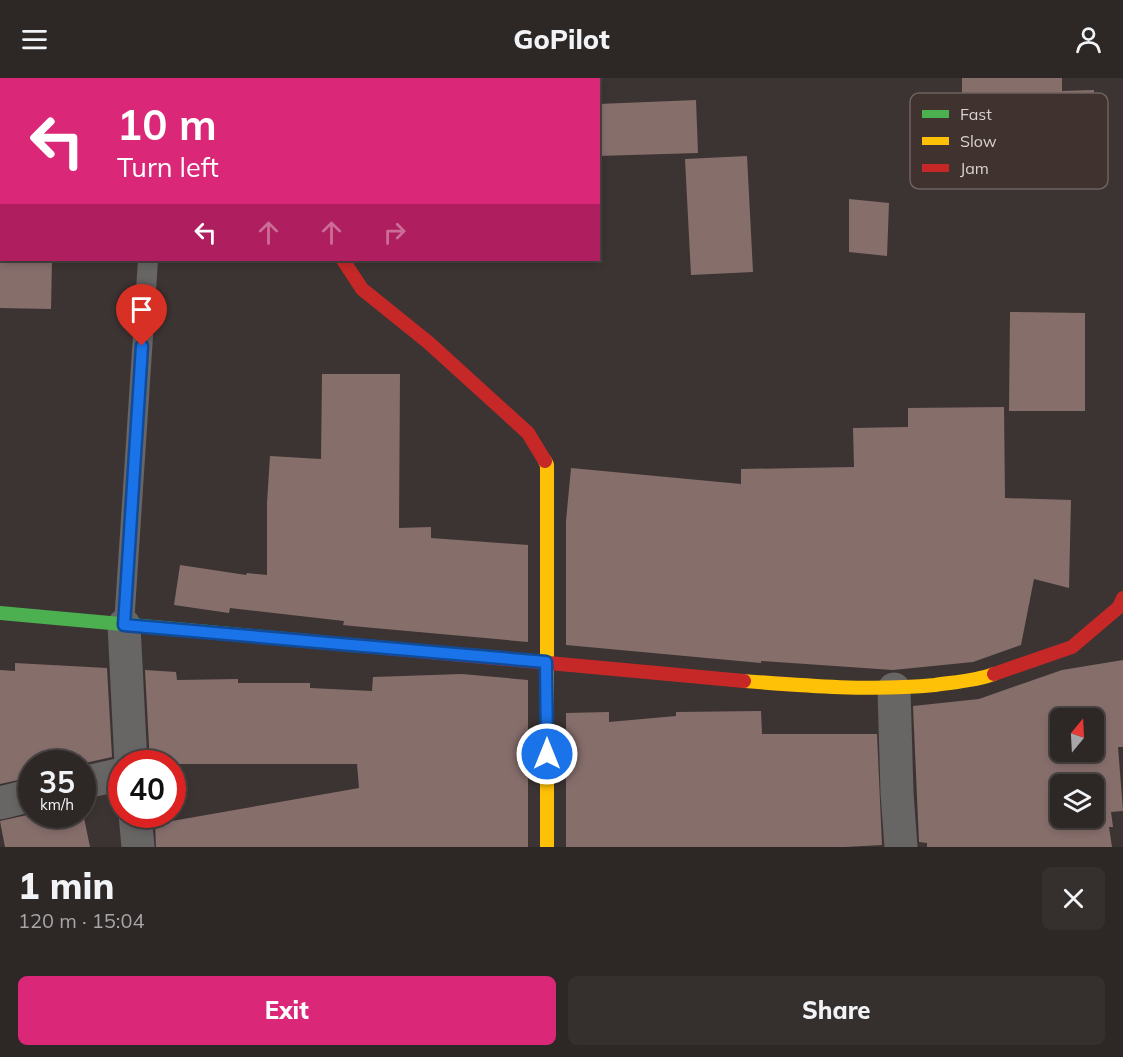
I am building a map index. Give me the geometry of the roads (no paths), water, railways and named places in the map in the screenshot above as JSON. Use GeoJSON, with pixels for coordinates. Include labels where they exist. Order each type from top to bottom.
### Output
{"type":"FeatureCollection","features":[{"type":"Feature","properties":{"kind":"street"},"geometry":{"type":"LineString","coordinates":[[344,261],[362,289],[429,343],[528,433],[547,465],[547,847]]}},
{"type":"Feature","properties":{"kind":"street"},"geometry":{"type":"LineString","coordinates":[[0,613],[803,686],[894,689],[977,680],[1072,647],[1122,604]]}},
{"type":"Feature","properties":{"kind":"street"},"geometry":{"type":"LineString","coordinates":[[124,625],[130,750]]}},
{"type":"Feature","properties":{"kind":"street"},"geometry":{"type":"LineString","coordinates":[[894,689],[897,793],[902,847]]}},
{"type":"Feature","properties":{"kind":"street"},"geometry":{"type":"LineString","coordinates":[[0,803],[18,798]]}},
{"type":"Feature","properties":{"kind":"street"},"geometry":{"type":"LineString","coordinates":[[136,828],[138,847]]}},
{"type":"Feature","properties":{"kind":"lane"},"geometry":{"type":"LineString","coordinates":[[124,625],[148,261]]}}]}
